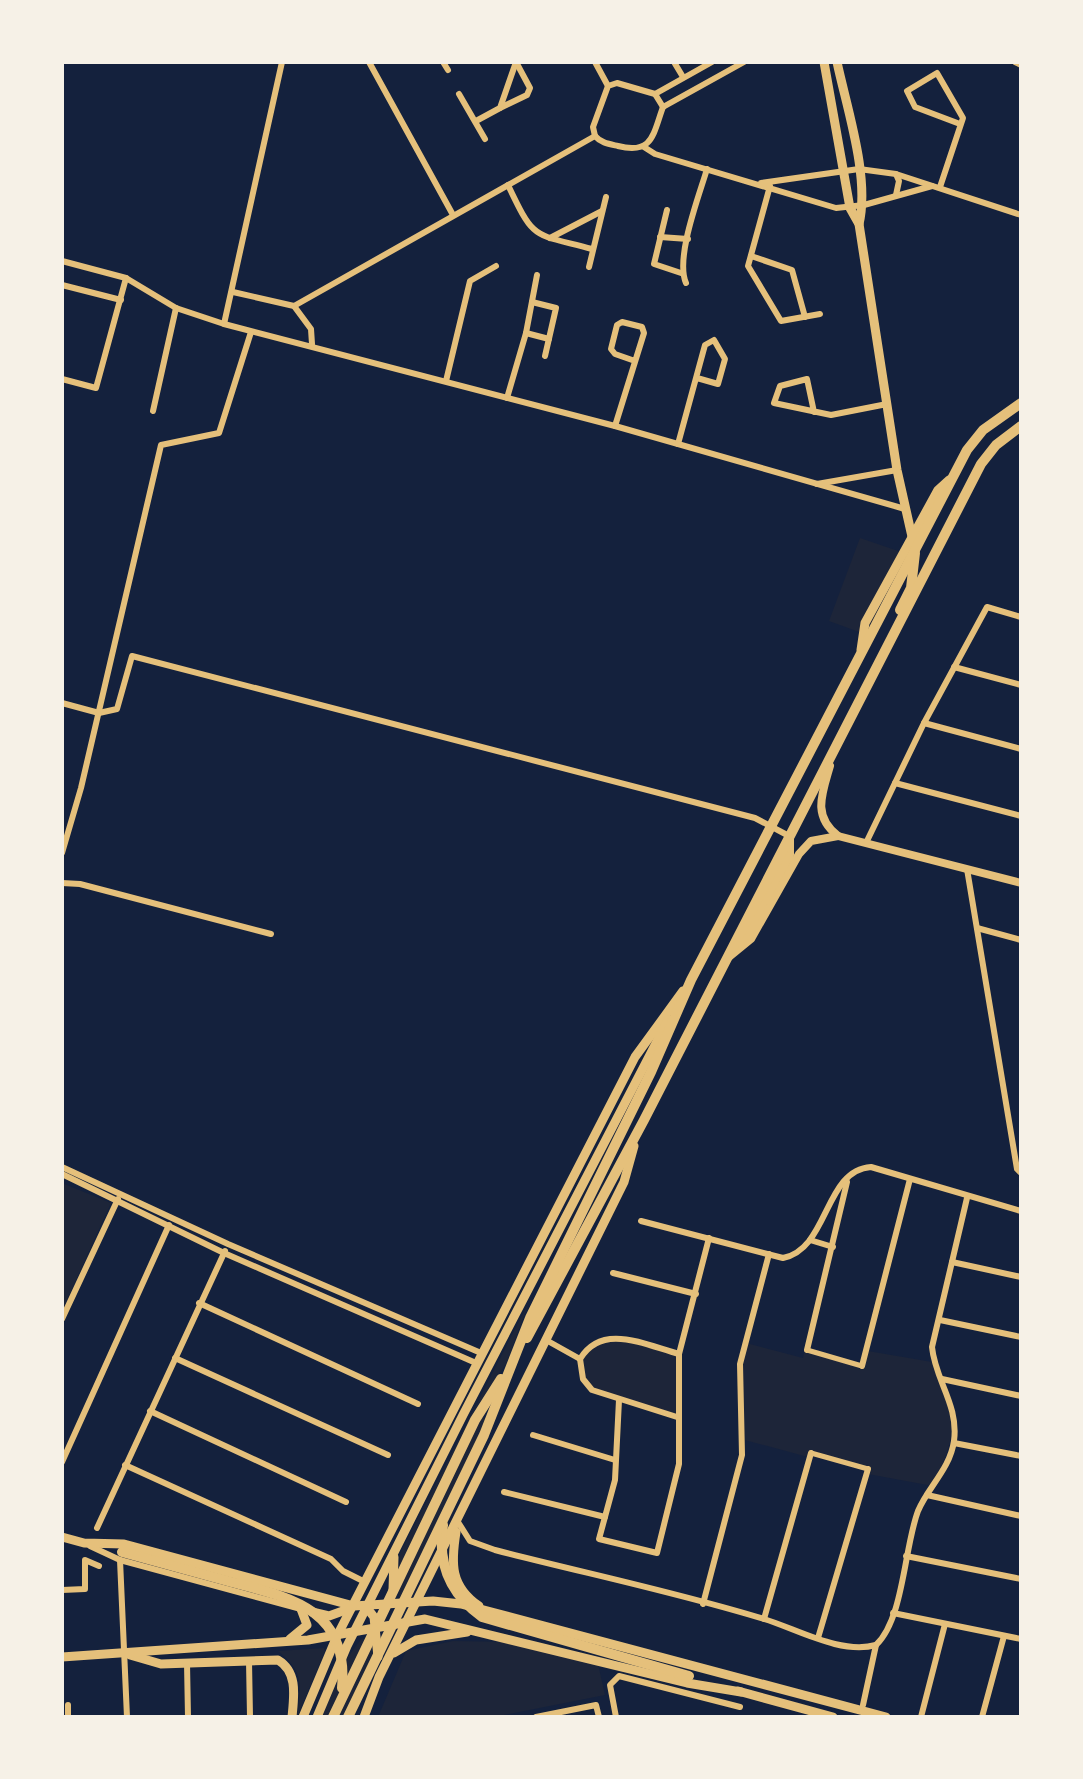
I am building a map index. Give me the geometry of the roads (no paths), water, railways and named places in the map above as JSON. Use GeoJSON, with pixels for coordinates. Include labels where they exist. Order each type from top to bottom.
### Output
{"type":"FeatureCollection","features":[{"type":"Feature","properties":{"kind":"main road"},"geometry":{"type":"LineString","coordinates":[[824,62],[850,208],[859,224],[897,470],[915,550],[911,588],[888,646]]}},
{"type":"Feature","properties":{"kind":"main road"},"geometry":{"type":"LineString","coordinates":[[837,62],[864,205],[859,224]]}},
{"type":"Feature","properties":{"kind":"main road"},"geometry":{"type":"LineString","coordinates":[[317,1717],[354,1631],[640,1069],[691,980],[952,478],[983,430],[1021,403]]}},
{"type":"Feature","properties":{"kind":"main road"},"geometry":{"type":"LineString","coordinates":[[333,1717],[475,1420],[539,1319],[725,960],[748,933],[789,855],[789,836],[981,464],[996,445],[1021,426]]}},
{"type":"Feature","properties":{"kind":"main road"},"geometry":{"type":"LineString","coordinates":[[860,657],[865,623],[938,490],[952,478]]}},
{"type":"Feature","properties":{"kind":"main road"},"geometry":{"type":"LineString","coordinates":[[905,509],[925,514]]}},
{"type":"Feature","properties":{"kind":"main road"},"geometry":{"type":"LineString","coordinates":[[901,557],[905,509]]}},
{"type":"Feature","properties":{"kind":"main road"},"geometry":{"type":"LineString","coordinates":[[348,1717],[484,1435],[530,1318],[691,980]]}},
{"type":"Feature","properties":{"kind":"main road"},"geometry":{"type":"LineString","coordinates":[[303,1717],[337,1636],[635,1057],[691,980]]}},
{"type":"Feature","properties":{"kind":"main road"},"geometry":{"type":"LineString","coordinates":[[364,1717],[379,1677],[624,1182],[637,1133]]}},
{"type":"Feature","properties":{"kind":"main road"},"geometry":{"type":"LineString","coordinates":[[463,1415],[467,1380]]}},
{"type":"Feature","properties":{"kind":"main road"},"geometry":{"type":"LineString","coordinates":[[445,1515],[441,1547],[445,1571],[458,1596],[482,1617],[833,1717]]}},
{"type":"Feature","properties":{"kind":"main road"},"geometry":{"type":"LineString","coordinates":[[458,1522],[451,1569],[460,1590],[485,1610]]}},
{"type":"Feature","properties":{"kind":"main road"},"geometry":{"type":"LineString","coordinates":[[62,1537],[121,1556],[288,1597],[312,1610],[327,1624],[338,1644],[343,1672],[341,1698]]}},
{"type":"Feature","properties":{"kind":"main road"},"geometry":{"type":"LineString","coordinates":[[84,1543],[124,1544],[354,1606],[367,1608],[451,1603],[485,1610],[886,1717]]}},
{"type":"Feature","properties":{"kind":"main road"},"geometry":{"type":"LineString","coordinates":[[394,1553],[394,1605],[409,1619]]}},
{"type":"Feature","properties":{"kind":"main road"},"geometry":{"type":"LineString","coordinates":[[379,1554],[367,1608],[376,1626],[379,1677]]}},
{"type":"Feature","properties":{"kind":"main road"},"geometry":{"type":"LineString","coordinates":[[322,1597],[351,1596],[365,1582]]}},
{"type":"Feature","properties":{"kind":"main road"},"geometry":{"type":"LineString","coordinates":[[301,1609],[329,1616],[343,1614],[354,1606]]}},
{"type":"Feature","properties":{"kind":"main road"},"geometry":{"type":"LineString","coordinates":[[286,1642],[305,1630],[307,1619],[301,1609]]}},
{"type":"Feature","properties":{"kind":"main road"},"geometry":{"type":"LineString","coordinates":[[62,1657],[286,1642],[337,1636],[409,1619],[426,1619],[687,1683],[741,1692]]}},
{"type":"Feature","properties":{"kind":"main road"},"geometry":{"type":"LineString","coordinates":[[389,1658],[406,1643],[416,1640],[476,1632]]}},
{"type":"Feature","properties":{"kind":"main road"},"geometry":{"type":"LineString","coordinates":[[123,1653],[161,1664],[278,1660],[286,1666],[294,1686],[292,1717]]}},
{"type":"Feature","properties":{"kind":"street"},"geometry":{"type":"LineString","coordinates":[[224,324],[282,62]]}},
{"type":"Feature","properties":{"kind":"street"},"geometry":{"type":"LineString","coordinates":[[369,62],[453,215]]}},
{"type":"Feature","properties":{"kind":"street"},"geometry":{"type":"LineString","coordinates":[[443,62],[448,70]]}},
{"type":"Feature","properties":{"kind":"street"},"geometry":{"type":"LineString","coordinates":[[500,108],[516,62]]}},
{"type":"Feature","properties":{"kind":"street"},"geometry":{"type":"LineString","coordinates":[[476,121],[527,95],[530,88],[516,62]]}},
{"type":"Feature","properties":{"kind":"street"},"geometry":{"type":"LineString","coordinates":[[595,62],[608,86],[593,127],[595,136],[600,141],[635,150],[651,140],[663,107],[744,62]]}},
{"type":"Feature","properties":{"kind":"street"},"geometry":{"type":"LineString","coordinates":[[674,62],[683,77]]}},
{"type":"Feature","properties":{"kind":"street"},"geometry":{"type":"LineString","coordinates":[[655,94],[712,62]]}},
{"type":"Feature","properties":{"kind":"street"},"geometry":{"type":"LineString","coordinates":[[1015,62],[1021,65]]}},
{"type":"Feature","properties":{"kind":"street"},"geometry":{"type":"LineString","coordinates":[[936,187],[963,118],[937,73],[907,91],[915,107],[960,124]]}},
{"type":"Feature","properties":{"kind":"street"},"geometry":{"type":"LineString","coordinates":[[608,86],[617,83],[655,94],[663,107]]}},
{"type":"Feature","properties":{"kind":"street"},"geometry":{"type":"LineString","coordinates":[[459,94],[485,139]]}},
{"type":"Feature","properties":{"kind":"street"},"geometry":{"type":"LineString","coordinates":[[294,306],[595,136]]}},
{"type":"Feature","properties":{"kind":"street"},"geometry":{"type":"LineString","coordinates":[[644,147],[655,154],[757,184],[771,185],[836,208],[850,208],[936,187]]}},
{"type":"Feature","properties":{"kind":"street"},"geometry":{"type":"LineString","coordinates":[[686,283],[681,273],[707,169]]}},
{"type":"Feature","properties":{"kind":"street"},"geometry":{"type":"LineString","coordinates":[[771,185],[789,179],[859,169],[896,174],[1021,215]]}},
{"type":"Feature","properties":{"kind":"street"},"geometry":{"type":"LineString","coordinates":[[896,174],[899,181],[896,195]]}},
{"type":"Feature","properties":{"kind":"street"},"geometry":{"type":"LineString","coordinates":[[789,179],[791,193]]}},
{"type":"Feature","properties":{"kind":"street"},"geometry":{"type":"LineString","coordinates":[[508,185],[527,227],[550,238],[592,249]]}},
{"type":"Feature","properties":{"kind":"street"},"geometry":{"type":"LineString","coordinates":[[771,185],[748,266],[781,321],[820,314]]}},
{"type":"Feature","properties":{"kind":"street"},"geometry":{"type":"LineString","coordinates":[[589,267],[606,197]]}},
{"type":"Feature","properties":{"kind":"street"},"geometry":{"type":"LineString","coordinates":[[667,210],[654,264],[681,273]]}},
{"type":"Feature","properties":{"kind":"street"},"geometry":{"type":"LineString","coordinates":[[550,238],[602,211]]}},
{"type":"Feature","properties":{"kind":"street"},"geometry":{"type":"LineString","coordinates":[[660,237],[688,239]]}},
{"type":"Feature","properties":{"kind":"street"},"geometry":{"type":"LineString","coordinates":[[751,256],[792,270],[805,317]]}},
{"type":"Feature","properties":{"kind":"street"},"geometry":{"type":"LineString","coordinates":[[62,261],[126,278],[176,308],[251,332],[312,344],[615,426],[905,509]]}},
{"type":"Feature","properties":{"kind":"street"},"geometry":{"type":"LineString","coordinates":[[446,381],[470,281],[496,266]]}},
{"type":"Feature","properties":{"kind":"street"},"geometry":{"type":"LineString","coordinates":[[507,398],[526,333],[537,275]]}},
{"type":"Feature","properties":{"kind":"street"},"geometry":{"type":"LineString","coordinates":[[62,379],[96,388],[126,278]]}},
{"type":"Feature","properties":{"kind":"street"},"geometry":{"type":"LineString","coordinates":[[62,285],[121,300]]}},
{"type":"Feature","properties":{"kind":"street"},"geometry":{"type":"LineString","coordinates":[[233,292],[294,306],[311,329],[312,344]]}},
{"type":"Feature","properties":{"kind":"street"},"geometry":{"type":"LineString","coordinates":[[532,302],[556,308],[545,356]]}},
{"type":"Feature","properties":{"kind":"street"},"geometry":{"type":"LineString","coordinates":[[153,411],[176,308]]}},
{"type":"Feature","properties":{"kind":"street"},"geometry":{"type":"LineString","coordinates":[[615,426],[644,333],[642,327],[622,322],[617,325],[611,349],[615,354],[635,361]]}},
{"type":"Feature","properties":{"kind":"street"},"geometry":{"type":"LineString","coordinates":[[62,853],[99,713],[161,445],[219,433],[251,332]]}},
{"type":"Feature","properties":{"kind":"street"},"geometry":{"type":"LineString","coordinates":[[526,333],[549,339]]}},
{"type":"Feature","properties":{"kind":"street"},"geometry":{"type":"LineString","coordinates":[[678,444],[705,345],[714,340],[725,359],[718,384],[697,378]]}},
{"type":"Feature","properties":{"kind":"street"},"geometry":{"type":"LineString","coordinates":[[814,412],[807,379],[780,386],[774,403],[814,412],[831,415],[887,404]]}},
{"type":"Feature","properties":{"kind":"street"},"geometry":{"type":"LineString","coordinates":[[813,485],[897,470]]}},
{"type":"Feature","properties":{"kind":"street"},"geometry":{"type":"LineString","coordinates":[[850,478],[853,495]]}},
{"type":"Feature","properties":{"kind":"street"},"geometry":{"type":"LineString","coordinates":[[866,843],[924,723],[987,607],[1021,617]]}},
{"type":"Feature","properties":{"kind":"street"},"geometry":{"type":"LineString","coordinates":[[62,703],[99,713],[117,709],[132,656],[748,816],[789,836]]}},
{"type":"Feature","properties":{"kind":"street"},"geometry":{"type":"LineString","coordinates":[[954,667],[1021,685]]}},
{"type":"Feature","properties":{"kind":"street"},"geometry":{"type":"LineString","coordinates":[[924,723],[1021,749]]}},
{"type":"Feature","properties":{"kind":"street"},"geometry":{"type":"LineString","coordinates":[[834,750],[819,805],[821,818],[838,836]]}},
{"type":"Feature","properties":{"kind":"street"},"geometry":{"type":"LineString","coordinates":[[895,783],[1021,816]]}},
{"type":"Feature","properties":{"kind":"street"},"geometry":{"type":"LineString","coordinates":[[725,960],[751,939],[799,854],[811,841],[838,836],[1021,883]]}},
{"type":"Feature","properties":{"kind":"street"},"geometry":{"type":"LineString","coordinates":[[967,869],[1019,1171]]}},
{"type":"Feature","properties":{"kind":"street"},"geometry":{"type":"LineString","coordinates":[[62,883],[80,884],[271,934]]}},
{"type":"Feature","properties":{"kind":"street"},"geometry":{"type":"LineString","coordinates":[[977,928],[1021,940]]}},
{"type":"Feature","properties":{"kind":"street"},"geometry":{"type":"LineString","coordinates":[[62,1167],[479,1358]]}},
{"type":"Feature","properties":{"kind":"street"},"geometry":{"type":"LineString","coordinates":[[641,1221],[769,1254],[793,1256],[810,1240],[848,1175],[871,1167],[967,1198],[1021,1211]]}},
{"type":"Feature","properties":{"kind":"street"},"geometry":{"type":"LineString","coordinates":[[62,1174],[224,1253],[479,1358]]}},
{"type":"Feature","properties":{"kind":"street"},"geometry":{"type":"LineString","coordinates":[[848,1175],[807,1350],[862,1366],[910,1179]]}},
{"type":"Feature","properties":{"kind":"street"},"geometry":{"type":"LineString","coordinates":[[62,1319],[121,1194]]}},
{"type":"Feature","properties":{"kind":"street"},"geometry":{"type":"LineString","coordinates":[[863,1705],[876,1645],[887,1630],[893,1613],[918,1511],[937,1483],[954,1443],[952,1403],[933,1362],[932,1347],[967,1198]]}},
{"type":"Feature","properties":{"kind":"street"},"geometry":{"type":"LineString","coordinates":[[62,1462],[172,1218]]}},
{"type":"Feature","properties":{"kind":"street"},"geometry":{"type":"LineString","coordinates":[[619,1400],[615,1480],[599,1539],[657,1553],[679,1464],[679,1354],[709,1238]]}},
{"type":"Feature","properties":{"kind":"street"},"geometry":{"type":"LineString","coordinates":[[810,1240],[833,1247]]}},
{"type":"Feature","properties":{"kind":"street"},"geometry":{"type":"LineString","coordinates":[[97,1528],[228,1244]]}},
{"type":"Feature","properties":{"kind":"street"},"geometry":{"type":"LineString","coordinates":[[703,1604],[742,1455],[740,1364],[769,1254]]}},
{"type":"Feature","properties":{"kind":"street"},"geometry":{"type":"LineString","coordinates":[[952,1262],[1021,1277]]}},
{"type":"Feature","properties":{"kind":"street"},"geometry":{"type":"LineString","coordinates":[[613,1273],[696,1294]]}},
{"type":"Feature","properties":{"kind":"street"},"geometry":{"type":"LineString","coordinates":[[199,1303],[418,1404]]}},
{"type":"Feature","properties":{"kind":"street"},"geometry":{"type":"LineString","coordinates":[[940,1320],[1021,1337]]}},
{"type":"Feature","properties":{"kind":"street"},"geometry":{"type":"LineString","coordinates":[[677,1417],[592,1390],[583,1379],[580,1359],[587,1346],[600,1338],[615,1337],[679,1354]]}},
{"type":"Feature","properties":{"kind":"street"},"geometry":{"type":"LineString","coordinates":[[546,1340],[580,1359]]}},
{"type":"Feature","properties":{"kind":"street"},"geometry":{"type":"LineString","coordinates":[[175,1358],[388,1455]]}},
{"type":"Feature","properties":{"kind":"street"},"geometry":{"type":"LineString","coordinates":[[942,1379],[1021,1396]]}},
{"type":"Feature","properties":{"kind":"street"},"geometry":{"type":"LineString","coordinates":[[150,1411],[346,1502]]}},
{"type":"Feature","properties":{"kind":"street"},"geometry":{"type":"LineString","coordinates":[[533,1435],[615,1460]]}},
{"type":"Feature","properties":{"kind":"street"},"geometry":{"type":"LineString","coordinates":[[954,1443],[1021,1456]]}},
{"type":"Feature","properties":{"kind":"street"},"geometry":{"type":"LineString","coordinates":[[764,1619],[811,1453],[868,1469],[818,1638]]}},
{"type":"Feature","properties":{"kind":"street"},"geometry":{"type":"LineString","coordinates":[[125,1465],[331,1559],[343,1571],[365,1582]]}},
{"type":"Feature","properties":{"kind":"street"},"geometry":{"type":"LineString","coordinates":[[504,1492],[605,1517]]}},
{"type":"Feature","properties":{"kind":"street"},"geometry":{"type":"LineString","coordinates":[[927,1495],[1021,1516]]}},
{"type":"Feature","properties":{"kind":"street"},"geometry":{"type":"LineString","coordinates":[[458,1522],[470,1541],[495,1550],[764,1619],[818,1638],[858,1647],[876,1645]]}},
{"type":"Feature","properties":{"kind":"street"},"geometry":{"type":"LineString","coordinates":[[127,1717],[121,1556],[301,1609]]}},
{"type":"Feature","properties":{"kind":"street"},"geometry":{"type":"LineString","coordinates":[[906,1556],[1021,1579]]}},
{"type":"Feature","properties":{"kind":"street"},"geometry":{"type":"LineString","coordinates":[[62,1590],[85,1589],[85,1560],[99,1566]]}},
{"type":"Feature","properties":{"kind":"street"},"geometry":{"type":"LineString","coordinates":[[893,1613],[1021,1639]]}},
{"type":"Feature","properties":{"kind":"street"},"geometry":{"type":"LineString","coordinates":[[921,1717],[945,1624]]}},
{"type":"Feature","properties":{"kind":"street"},"geometry":{"type":"LineString","coordinates":[[982,1717],[1004,1636]]}},
{"type":"Feature","properties":{"kind":"street"},"geometry":{"type":"LineString","coordinates":[[249,1660],[250,1717]]}},
{"type":"Feature","properties":{"kind":"street"},"geometry":{"type":"LineString","coordinates":[[187,1663],[188,1717]]}},
{"type":"Feature","properties":{"kind":"street"},"geometry":{"type":"LineString","coordinates":[[616,1717],[610,1685],[612,1679],[619,1676],[740,1707]]}},
{"type":"Feature","properties":{"kind":"street"},"geometry":{"type":"LineString","coordinates":[[68,1705],[68,1717]]}},
{"type":"Feature","properties":{"kind":"street"},"geometry":{"type":"LineString","coordinates":[[536,1717],[596,1705],[599,1717]]}}]}
